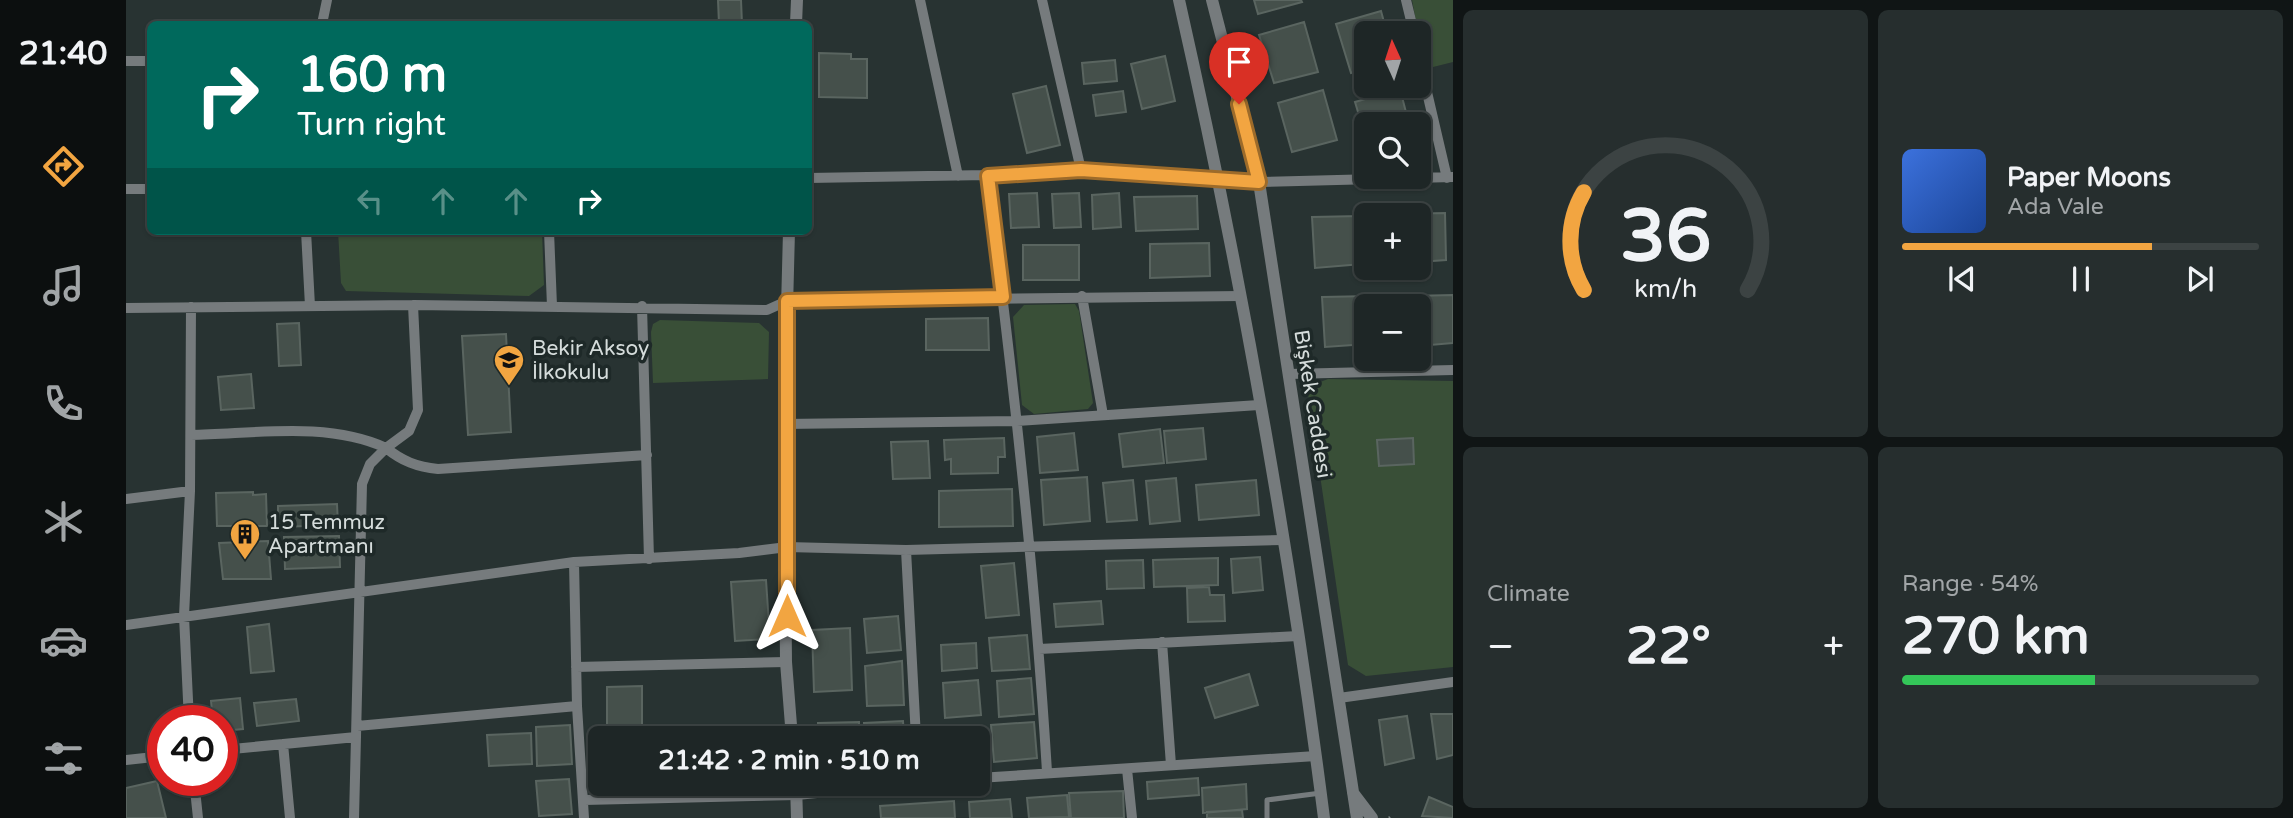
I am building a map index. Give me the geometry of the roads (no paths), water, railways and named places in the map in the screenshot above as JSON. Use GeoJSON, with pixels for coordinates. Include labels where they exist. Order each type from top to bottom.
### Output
{"type":"FeatureCollection","features":[{"type":"Feature","properties":{"kind":"street"},"geometry":{"type":"LineString","coordinates":[[323,21],[327,0]]}},
{"type":"Feature","properties":{"kind":"street"},"geometry":{"type":"LineString","coordinates":[[796,21],[797,0]]}},
{"type":"Feature","properties":{"kind":"street"},"geometry":{"type":"LineString","coordinates":[[920,0],[958,176]]}},
{"type":"Feature","properties":{"kind":"street"},"geometry":{"type":"LineString","coordinates":[[1042,0],[1081,170]]}},
{"type":"Feature","properties":{"kind":"street"},"geometry":{"type":"LineString","coordinates":[[1180,0],[1219,178],[1241,296],[1298,636],[1324,818]]}},
{"type":"Feature","properties":{"kind":"street","name":"Bişkek Caddesi"},"geometry":{"type":"LineString","coordinates":[[1212,0],[1259,182],[1357,818]]}},
{"type":"Feature","properties":{"kind":"street"},"geometry":{"type":"LineString","coordinates":[[1406,0],[1410,21]]}},
{"type":"Feature","properties":{"kind":"street"},"geometry":{"type":"LineString","coordinates":[[126,61],[147,61]]}},
{"type":"Feature","properties":{"kind":"street"},"geometry":{"type":"LineString","coordinates":[[812,177],[988,176],[1081,170],[1259,182],[1450,177],[1429,98]]}},
{"type":"Feature","properties":{"kind":"street"},"geometry":{"type":"LineString","coordinates":[[988,176],[1017,421],[1039,649],[1047,772]]}},
{"type":"Feature","properties":{"kind":"street"},"geometry":{"type":"LineString","coordinates":[[126,189],[147,189]]}},
{"type":"Feature","properties":{"kind":"street"},"geometry":{"type":"LineString","coordinates":[[306,235],[310,306]]}},
{"type":"Feature","properties":{"kind":"street"},"geometry":{"type":"LineString","coordinates":[[549,235],[552,306]]}},
{"type":"Feature","properties":{"kind":"street"},"geometry":{"type":"LineString","coordinates":[[789,235],[784,424],[786,662],[791,726]]}},
{"type":"Feature","properties":{"kind":"street"},"geometry":{"type":"LineString","coordinates":[[1082,296],[1103,415]]}},
{"type":"Feature","properties":{"kind":"street"},"geometry":{"type":"LineString","coordinates":[[126,308],[414,305],[642,306],[767,310],[787,301],[1241,296]]}},
{"type":"Feature","properties":{"kind":"street"},"geometry":{"type":"LineString","coordinates":[[354,818],[362,590],[362,484],[370,464],[409,431],[418,410],[414,305]]}},
{"type":"Feature","properties":{"kind":"street"},"geometry":{"type":"LineString","coordinates":[[642,306],[649,559]]}},
{"type":"Feature","properties":{"kind":"street"},"geometry":{"type":"LineString","coordinates":[[188,705],[184,616],[190,491],[191,307]]}},
{"type":"Feature","properties":{"kind":"street"},"geometry":{"type":"LineString","coordinates":[[1289,374],[1453,370]]}},
{"type":"Feature","properties":{"kind":"street"},"geometry":{"type":"LineString","coordinates":[[784,424],[1017,421],[1259,405]]}},
{"type":"Feature","properties":{"kind":"street"},"geometry":{"type":"LineString","coordinates":[[191,435],[310,432],[358,438],[386,448],[411,464],[438,469],[647,455]]}},
{"type":"Feature","properties":{"kind":"street"},"geometry":{"type":"LineString","coordinates":[[126,499],[190,491]]}},
{"type":"Feature","properties":{"kind":"street"},"geometry":{"type":"LineString","coordinates":[[126,625],[575,562],[649,559],[787,547],[906,550],[1282,540]]}},
{"type":"Feature","properties":{"kind":"street"},"geometry":{"type":"LineString","coordinates":[[906,550],[915,726]]}},
{"type":"Feature","properties":{"kind":"street"},"geometry":{"type":"LineString","coordinates":[[575,562],[577,706],[584,818]]}},
{"type":"Feature","properties":{"kind":"street"},"geometry":{"type":"LineString","coordinates":[[1039,649],[1298,636]]}},
{"type":"Feature","properties":{"kind":"street"},"geometry":{"type":"LineString","coordinates":[[1162,642],[1171,765]]}},
{"type":"Feature","properties":{"kind":"street"},"geometry":{"type":"LineString","coordinates":[[576,667],[786,662]]}},
{"type":"Feature","properties":{"kind":"street"},"geometry":{"type":"LineString","coordinates":[[1339,698],[1453,682]]}},
{"type":"Feature","properties":{"kind":"street"},"geometry":{"type":"LineString","coordinates":[[238,748],[283,744],[357,731],[577,706]]}},
{"type":"Feature","properties":{"kind":"street"},"geometry":{"type":"LineString","coordinates":[[283,744],[290,818]]}},
{"type":"Feature","properties":{"kind":"street"},"geometry":{"type":"LineString","coordinates":[[990,777],[1316,757]]}},
{"type":"Feature","properties":{"kind":"street"},"geometry":{"type":"LineString","coordinates":[[126,760],[147,758]]}},
{"type":"Feature","properties":{"kind":"street"},"geometry":{"type":"LineString","coordinates":[[1127,769],[1132,818]]}},
{"type":"Feature","properties":{"kind":"street"},"geometry":{"type":"LineString","coordinates":[[1352,791],[1372,818]]}},
{"type":"Feature","properties":{"kind":"street"},"geometry":{"type":"LineString","coordinates":[[196,796],[198,818]]}},
{"type":"Feature","properties":{"kind":"street"},"geometry":{"type":"LineString","coordinates":[[584,800],[661,796]]}},
{"type":"Feature","properties":{"kind":"street"},"geometry":{"type":"LineString","coordinates":[[796,796],[797,818]]}},
{"type":"Feature","properties":{"kind":"lane"},"geometry":{"type":"LineString","coordinates":[[1267,818],[1268,800],[1321,793]]}},
{"type":"Feature","properties":{"kind":"place","name":"Bekir Aksoy İlkokulu"},"geometry":{"type":"Point","coordinates":[509,387]}},
{"type":"Feature","properties":{"kind":"place","name":"15 Temmuz Apartmanı"},"geometry":{"type":"Point","coordinates":[245,561]}}]}
